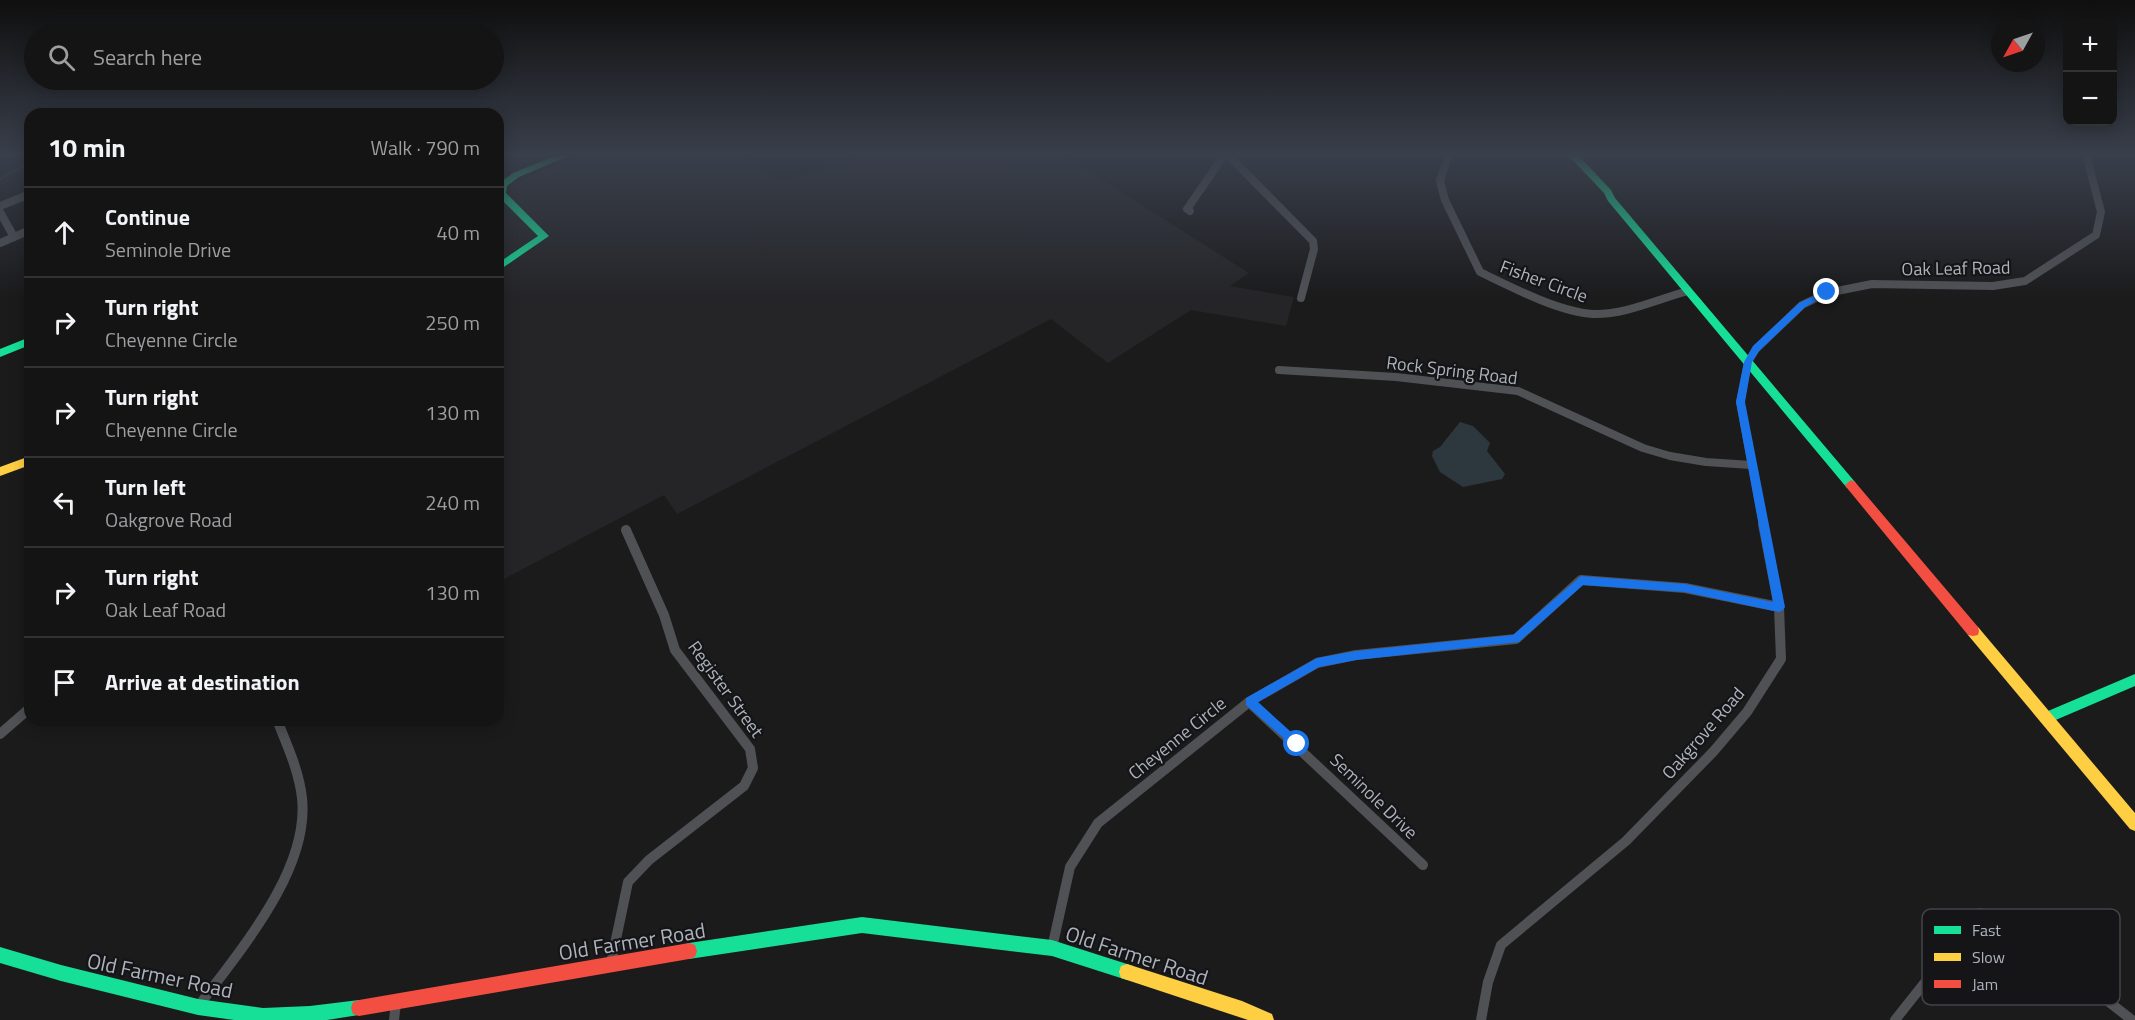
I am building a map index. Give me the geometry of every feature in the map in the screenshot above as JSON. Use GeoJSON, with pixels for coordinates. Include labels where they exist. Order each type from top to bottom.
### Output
{"type":"FeatureCollection","features":[{"type":"Feature","properties":{"kind":"main road"},"geometry":{"type":"LineString","coordinates":[[504,264],[544,236],[509,202]]}},
{"type":"Feature","properties":{"kind":"main road"},"geometry":{"type":"LineString","coordinates":[[1613,202],[2135,824]]}},
{"type":"Feature","properties":{"kind":"main road"},"geometry":{"type":"LineString","coordinates":[[0,344],[24,335]]}},
{"type":"Feature","properties":{"kind":"main road"},"geometry":{"type":"LineString","coordinates":[[0,353],[24,343]]}},
{"type":"Feature","properties":{"kind":"main road"},"geometry":{"type":"LineString","coordinates":[[0,472],[24,462]]}},
{"type":"Feature","properties":{"kind":"main road"},"geometry":{"type":"LineString","coordinates":[[2046,718],[2135,680]]}},
{"type":"Feature","properties":{"kind":"main road","name":"Old Farmer Road"},"geometry":{"type":"LineString","coordinates":[[0,955],[61,973],[198,1007],[263,1016],[310,1014],[396,1003],[611,963],[862,925],[1052,948],[1242,1009],[1266,1020]]}},
{"type":"Feature","properties":{"kind":"street"},"geometry":{"type":"LineString","coordinates":[[1190,211],[1187,209],[1192,202]]}},
{"type":"Feature","properties":{"kind":"street"},"geometry":{"type":"LineString","coordinates":[[1276,202],[1313,241],[1314,249],[1301,298]]}},
{"type":"Feature","properties":{"kind":"street","name":"Fisher Circle"},"geometry":{"type":"LineString","coordinates":[[1446,202],[1480,272],[1554,303],[1594,314],[1613,312],[1688,291]]}},
{"type":"Feature","properties":{"kind":"street","name":"Oak Leaf Road"},"geometry":{"type":"LineString","coordinates":[[1748,362],[1756,349],[1802,305],[1827,292],[1872,284],[1993,286],[2025,281],[2096,235],[2102,212],[2099,202]]}},
{"type":"Feature","properties":{"kind":"street"},"geometry":{"type":"LineString","coordinates":[[0,212],[14,237]]}},
{"type":"Feature","properties":{"kind":"street"},"geometry":{"type":"LineString","coordinates":[[0,243],[24,233]]}},
{"type":"Feature","properties":{"kind":"street","name":"Oakgrove Road"},"geometry":{"type":"LineString","coordinates":[[1481,1020],[1490,967],[1501,945],[1626,841],[1713,752],[1747,712],[1781,659],[1779,607],[1740,402],[1748,362]]}},
{"type":"Feature","properties":{"kind":"street","name":"Rock Spring Road"},"geometry":{"type":"LineString","coordinates":[[1279,370],[1396,377],[1518,392],[1643,448],[1670,456],[1706,462],[1751,465]]}},
{"type":"Feature","properties":{"kind":"street","name":"Register Street"},"geometry":{"type":"LineString","coordinates":[[611,963],[628,882],[649,860],[744,786],[753,768],[750,748],[675,650],[664,615],[626,530]]}},
{"type":"Feature","properties":{"kind":"street","name":"Cheyenne Circle"},"geometry":{"type":"LineString","coordinates":[[1052,948],[1070,867],[1098,823],[1250,702],[1317,663],[1356,656],[1516,639],[1581,580],[1685,588],[1779,607]]}},
{"type":"Feature","properties":{"kind":"street","name":"Seminole Drive"},"geometry":{"type":"LineString","coordinates":[[1250,702],[1423,865]]}},
{"type":"Feature","properties":{"kind":"street"},"geometry":{"type":"LineString","coordinates":[[0,734],[24,713]]}},
{"type":"Feature","properties":{"kind":"street"},"geometry":{"type":"LineString","coordinates":[[198,1007],[255,927],[285,877],[299,839],[303,806],[294,766],[279,726]]}},
{"type":"Feature","properties":{"kind":"street"},"geometry":{"type":"LineString","coordinates":[[1895,1020],[1922,986]]}},
{"type":"Feature","properties":{"kind":"street"},"geometry":{"type":"LineString","coordinates":[[394,1020],[396,1003]]}},
{"type":"Feature","properties":{"kind":"street"},"geometry":{"type":"LineString","coordinates":[[2113,1005],[2132,1020]]}},
{"type":"Feature","properties":{"kind":"shaded area"},"geometry":{"type":"Polygon","coordinates":[[[504,202],[1136,202],[1249,273],[1230,286],[1294,297],[1286,326],[1191,310],[1108,363],[1051,319],[677,514],[664,495],[504,579],[504,202]]]}},
{"type":"Feature","properties":{"kind":"shaded area"},"geometry":{"type":"Polygon","coordinates":[[[1460,422],[1473,426],[1490,443],[1487,451],[1505,474],[1502,479],[1463,487],[1440,472],[1432,456],[1433,451],[1440,447],[1460,422]]]}},
{"type":"Feature","properties":{"kind":"traffic: fast"},"geometry":{"type":"LineString","coordinates":[[504,264],[544,236],[509,202]]}},
{"type":"Feature","properties":{"kind":"traffic: fast"},"geometry":{"type":"LineString","coordinates":[[1613,202],[1851,485]]}},
{"type":"Feature","properties":{"kind":"traffic: fast"},"geometry":{"type":"LineString","coordinates":[[0,353],[24,343]]}},
{"type":"Feature","properties":{"kind":"traffic: fast"},"geometry":{"type":"LineString","coordinates":[[2046,718],[2135,680]]}},
{"type":"Feature","properties":{"kind":"traffic: fast"},"geometry":{"type":"LineString","coordinates":[[689,951],[862,925],[1052,948],[1127,972]]}},
{"type":"Feature","properties":{"kind":"traffic: fast"},"geometry":{"type":"LineString","coordinates":[[0,955],[61,973],[198,1007],[263,1016],[310,1014],[359,1008]]}},
{"type":"Feature","properties":{"kind":"traffic: slow"},"geometry":{"type":"LineString","coordinates":[[0,472],[24,462]]}},
{"type":"Feature","properties":{"kind":"traffic: slow"},"geometry":{"type":"LineString","coordinates":[[1973,631],[2135,824]]}},
{"type":"Feature","properties":{"kind":"traffic: slow"},"geometry":{"type":"LineString","coordinates":[[1127,972],[1242,1009],[1266,1020]]}},
{"type":"Feature","properties":{"kind":"traffic: jam"},"geometry":{"type":"LineString","coordinates":[[1851,485],[1973,631]]}},
{"type":"Feature","properties":{"kind":"traffic: jam"},"geometry":{"type":"LineString","coordinates":[[359,1008],[689,951]]}},
{"type":"Feature","properties":{"kind":"route"},"geometry":{"type":"LineString","coordinates":[[1297,744],[1250,702],[1317,663],[1356,656],[1516,639],[1581,580],[1685,588],[1779,607],[1740,402],[1748,362],[1756,349],[1802,305],[1827,292]]}}]}
